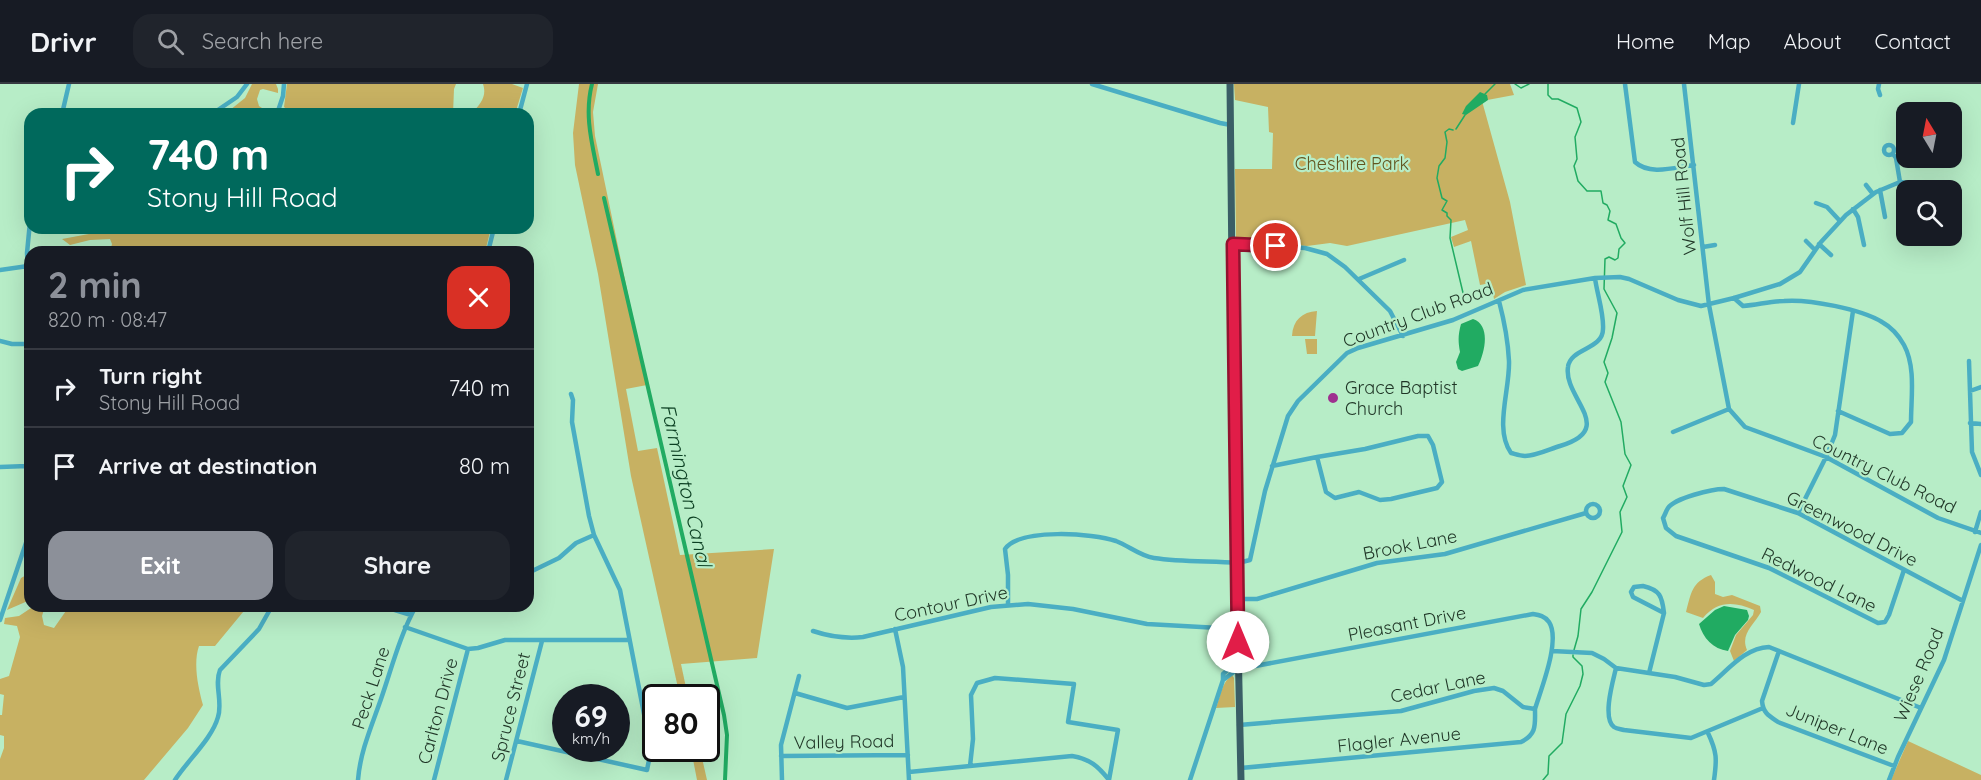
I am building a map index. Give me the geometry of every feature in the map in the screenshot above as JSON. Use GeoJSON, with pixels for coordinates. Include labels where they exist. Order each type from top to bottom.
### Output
{"type":"FeatureCollection","features":[{"type":"Feature","properties":{"kind":"highway"},"geometry":{"type":"LineString","coordinates":[[1230,84],[1234,457],[1241,780]]}},
{"type":"Feature","properties":{"kind":"street"},"geometry":{"type":"LineString","coordinates":[[63,108],[69,84]]}},
{"type":"Feature","properties":{"kind":"street"},"geometry":{"type":"LineString","coordinates":[[221,108],[237,97],[247,84]]}},
{"type":"Feature","properties":{"kind":"street"},"geometry":{"type":"LineString","coordinates":[[280,108],[284,84]]}},
{"type":"Feature","properties":{"kind":"street"},"geometry":{"type":"LineString","coordinates":[[521,108],[527,84]]}},
{"type":"Feature","properties":{"kind":"street"},"geometry":{"type":"LineString","coordinates":[[1092,84],[1231,125]]}},
{"type":"Feature","properties":{"kind":"street"},"geometry":{"type":"LineString","coordinates":[[1625,84],[1635,162],[1649,170],[1694,165]]}},
{"type":"Feature","properties":{"kind":"street","name":"Wolf Hill Road"},"geometry":{"type":"LineString","coordinates":[[1684,84],[1709,305]]}},
{"type":"Feature","properties":{"kind":"street"},"geometry":{"type":"LineString","coordinates":[[1793,123],[1799,84]]}},
{"type":"Feature","properties":{"kind":"street"},"geometry":{"type":"LineString","coordinates":[[1879,84],[1880,95]]}},
{"type":"Feature","properties":{"kind":"street"},"geometry":{"type":"LineString","coordinates":[[1893,154],[1896,158],[1900,180]]}},
{"type":"Feature","properties":{"kind":"street"},"geometry":{"type":"LineString","coordinates":[[1673,432],[1729,409],[1709,305],[1780,284],[1800,272],[1819,244],[1852,209],[1873,194],[1896,184]]}},
{"type":"Feature","properties":{"kind":"street"},"geometry":{"type":"LineString","coordinates":[[1866,185],[1873,194]]}},
{"type":"Feature","properties":{"kind":"street"},"geometry":{"type":"LineString","coordinates":[[1880,190],[1885,217]]}},
{"type":"Feature","properties":{"kind":"street"},"geometry":{"type":"LineString","coordinates":[[1816,203],[1827,207],[1840,221]]}},
{"type":"Feature","properties":{"kind":"street"},"geometry":{"type":"LineString","coordinates":[[1852,209],[1858,217],[1864,245]]}},
{"type":"Feature","properties":{"kind":"street"},"geometry":{"type":"LineString","coordinates":[[1806,241],[1815,250]]}},
{"type":"Feature","properties":{"kind":"street"},"geometry":{"type":"LineString","coordinates":[[1233,244],[1317,250],[1338,261],[1390,311],[1403,336]]}},
{"type":"Feature","properties":{"kind":"street"},"geometry":{"type":"LineString","coordinates":[[1819,244],[1831,255]]}},
{"type":"Feature","properties":{"kind":"street"},"geometry":{"type":"LineString","coordinates":[[1703,247],[1715,245]]}},
{"type":"Feature","properties":{"kind":"street"},"geometry":{"type":"LineString","coordinates":[[1359,279],[1404,260]]}},
{"type":"Feature","properties":{"kind":"street"},"geometry":{"type":"LineString","coordinates":[[0,270],[24,267]]}},
{"type":"Feature","properties":{"kind":"street"},"geometry":{"type":"LineString","coordinates":[[1499,300],[1509,360],[1504,444],[1511,453],[1525,456],[1576,441],[1585,431],[1586,417],[1569,379],[1568,367],[1573,357],[1596,343],[1604,331],[1597,278]]}},
{"type":"Feature","properties":{"kind":"street","name":"Country Club Road"},"geometry":{"type":"LineString","coordinates":[[1238,563],[1246,562],[1253,556],[1265,491],[1283,426],[1290,412],[1335,363],[1353,350],[1464,316],[1528,289],[1597,278],[1629,279],[1678,300],[1701,306],[1709,305]]}},
{"type":"Feature","properties":{"kind":"street"},"geometry":{"type":"LineString","coordinates":[[1734,298],[1743,306],[1802,300],[1853,311],[1883,322],[1895,333],[1904,346],[1908,358],[1911,380],[1911,422],[1902,433],[1890,434],[1838,411]]}},
{"type":"Feature","properties":{"kind":"street"},"geometry":{"type":"LineString","coordinates":[[1798,513],[1827,457],[1835,435],[1853,311]]}},
{"type":"Feature","properties":{"kind":"street"},"geometry":{"type":"LineString","coordinates":[[0,341],[24,344]]}},
{"type":"Feature","properties":{"kind":"street"},"geometry":{"type":"LineString","coordinates":[[1969,361],[1972,452],[1981,475]]}},
{"type":"Feature","properties":{"kind":"street"},"geometry":{"type":"LineString","coordinates":[[1971,391],[1981,387]]}},
{"type":"Feature","properties":{"kind":"street"},"geometry":{"type":"LineString","coordinates":[[517,741],[647,770],[651,750],[620,590],[594,535],[589,516],[572,422],[571,394]]}},
{"type":"Feature","properties":{"kind":"street","name":"Country Club Road"},"geometry":{"type":"LineString","coordinates":[[1729,409],[1744,427],[1827,457],[1938,518],[1978,532]]}},
{"type":"Feature","properties":{"kind":"street"},"geometry":{"type":"LineString","coordinates":[[1970,423],[1981,424]]}},
{"type":"Feature","properties":{"kind":"street"},"geometry":{"type":"LineString","coordinates":[[1272,466],[1317,457],[1365,449],[1418,435],[1428,436],[1442,482],[1437,488],[1391,499],[1380,500],[1359,492],[1335,498],[1326,492],[1317,457]]}},
{"type":"Feature","properties":{"kind":"street"},"geometry":{"type":"LineString","coordinates":[[0,466],[24,466]]}},
{"type":"Feature","properties":{"kind":"street","name":"Greenwood Drive"},"geometry":{"type":"LineString","coordinates":[[1664,518],[1668,507],[1676,502],[1714,489],[1724,489],[1798,513],[1963,601]]}},
{"type":"Feature","properties":{"kind":"street"},"geometry":{"type":"LineString","coordinates":[[1978,532],[1981,512]]}},
{"type":"Feature","properties":{"kind":"street","name":"Brook Lane"},"geometry":{"type":"LineString","coordinates":[[1238,599],[1257,599],[1377,563],[1446,554],[1586,513]]}},
{"type":"Feature","properties":{"kind":"street","name":"Redwood Lane"},"geometry":{"type":"LineString","coordinates":[[1664,518],[1666,528],[1676,536],[1769,568],[1878,623],[1885,622],[1889,615],[1904,570]]}},
{"type":"Feature","properties":{"kind":"street"},"geometry":{"type":"LineString","coordinates":[[1008,604],[1005,549],[1015,540],[1031,537],[1075,534],[1116,541],[1154,558],[1238,563]]}},
{"type":"Feature","properties":{"kind":"street"},"geometry":{"type":"LineString","coordinates":[[534,570],[559,558],[576,543],[594,535]]}},
{"type":"Feature","properties":{"kind":"street","name":"Wiese Road"},"geometry":{"type":"LineString","coordinates":[[1889,780],[1944,660],[1981,545]]}},
{"type":"Feature","properties":{"kind":"street"},"geometry":{"type":"LineString","coordinates":[[0,620],[24,549]]}},
{"type":"Feature","properties":{"kind":"street"},"geometry":{"type":"LineString","coordinates":[[1649,673],[1664,613],[1663,598],[1656,590],[1643,586],[1634,587],[1631,592],[1633,597],[1664,613]]}},
{"type":"Feature","properties":{"kind":"street","name":"Contour Drive"},"geometry":{"type":"LineString","coordinates":[[813,631],[845,639],[863,637],[1008,604],[1073,609],[1147,624],[1237,630]]}},
{"type":"Feature","properties":{"kind":"street"},"geometry":{"type":"LineString","coordinates":[[175,780],[218,719],[220,670],[260,629],[269,612]]}},
{"type":"Feature","properties":{"kind":"street"},"geometry":{"type":"LineString","coordinates":[[401,612],[411,615]]}},
{"type":"Feature","properties":{"kind":"street","name":"Peck Lane"},"geometry":{"type":"LineString","coordinates":[[358,780],[361,760],[405,627],[413,612]]}},
{"type":"Feature","properties":{"kind":"street","name":"Pleasant Drive"},"geometry":{"type":"LineString","coordinates":[[1239,668],[1533,614],[1542,615],[1549,622],[1553,632],[1552,651]]}},
{"type":"Feature","properties":{"kind":"street"},"geometry":{"type":"LineString","coordinates":[[405,627],[468,649],[505,640],[630,640]]}},
{"type":"Feature","properties":{"kind":"street"},"geometry":{"type":"LineString","coordinates":[[896,629],[903,668],[909,780]]}},
{"type":"Feature","properties":{"kind":"street","name":"Spruce Street"},"geometry":{"type":"LineString","coordinates":[[506,780],[542,641]]}},
{"type":"Feature","properties":{"kind":"street"},"geometry":{"type":"LineString","coordinates":[[1535,709],[1552,651],[1592,653],[1616,668],[1704,685],[1711,684],[1747,653],[1758,648],[1769,647],[1921,708]]}},
{"type":"Feature","properties":{"kind":"street","name":"Carlton Drive"},"geometry":{"type":"LineString","coordinates":[[434,780],[468,649]]}},
{"type":"Feature","properties":{"kind":"street","name":"Juniper Lane"},"geometry":{"type":"LineString","coordinates":[[1779,651],[1762,701],[1766,714],[1778,722],[1894,766]]}},
{"type":"Feature","properties":{"kind":"street"},"geometry":{"type":"LineString","coordinates":[[1190,780],[1223,680],[1239,668]]}},
{"type":"Feature","properties":{"kind":"street"},"geometry":{"type":"LineString","coordinates":[[1616,668],[1608,713],[1614,727],[1624,730],[1691,738],[1708,733],[1763,708]]}},
{"type":"Feature","properties":{"kind":"street"},"geometry":{"type":"LineString","coordinates":[[782,780],[781,756],[784,726],[800,676]]}},
{"type":"Feature","properties":{"kind":"street"},"geometry":{"type":"LineString","coordinates":[[970,766],[973,739],[971,695],[978,683],[995,678],[1074,684],[1068,722],[1118,730],[1109,780]]}},
{"type":"Feature","properties":{"kind":"street","name":"Cedar Lane"},"geometry":{"type":"LineString","coordinates":[[1239,724],[1401,711],[1474,691],[1494,688],[1503,691],[1523,707],[1535,709]]}},
{"type":"Feature","properties":{"kind":"street"},"geometry":{"type":"LineString","coordinates":[[795,693],[847,708],[904,697]]}},
{"type":"Feature","properties":{"kind":"street","name":"Flagler Avenue"},"geometry":{"type":"LineString","coordinates":[[1241,768],[1521,742],[1530,737],[1534,729],[1535,709]]}},
{"type":"Feature","properties":{"kind":"street"},"geometry":{"type":"LineString","coordinates":[[1708,733],[1716,749],[1714,780]]}},
{"type":"Feature","properties":{"kind":"street","name":"Valley Road"},"geometry":{"type":"LineString","coordinates":[[781,756],[908,755]]}},
{"type":"Feature","properties":{"kind":"street"},"geometry":{"type":"LineString","coordinates":[[909,772],[1072,756],[1094,763],[1109,780]]}},
{"type":"Feature","properties":{"kind":"green space"},"geometry":{"type":"Polygon","coordinates":[[[252,84],[276,84],[278,89],[278,93],[260,90],[257,99],[262,108],[232,108],[245,98],[252,84]]]}},
{"type":"Feature","properties":{"kind":"green space"},"geometry":{"type":"Polygon","coordinates":[[[287,84],[456,84],[453,108],[284,107],[287,84]]]}},
{"type":"Feature","properties":{"kind":"green space"},"geometry":{"type":"Polygon","coordinates":[[[483,84],[512,84],[523,88],[517,108],[476,108],[484,96],[483,84]]]}},
{"type":"Feature","properties":{"kind":"green space"},"geometry":{"type":"Polygon","coordinates":[[[579,84],[598,84],[593,112],[595,136],[647,385],[626,389],[638,451],[657,448],[680,555],[774,549],[757,658],[681,664],[685,684],[677,684],[631,476],[598,274],[575,165],[573,133],[579,84]]]}},
{"type":"Feature","properties":{"kind":"green space","name":"Cheshire Park"},"geometry":{"type":"Polygon","coordinates":[[[1234,84],[1510,84],[1514,95],[1482,101],[1510,202],[1526,285],[1505,292],[1494,299],[1491,283],[1480,285],[1471,241],[1454,247],[1451,237],[1468,230],[1465,220],[1347,246],[1330,243],[1307,246],[1238,241],[1236,237],[1235,169],[1272,169],[1273,133],[1269,132],[1268,107],[1235,100],[1234,84]]]}},
{"type":"Feature","properties":{"kind":"green space"},"geometry":{"type":"Polygon","coordinates":[[[89,234],[490,234],[486,246],[112,246],[110,239],[90,240],[70,245],[62,239],[89,234]]]}},
{"type":"Feature","properties":{"kind":"green space"},"geometry":{"type":"Polygon","coordinates":[[[1317,311],[1315,336],[1292,336],[1294,325],[1299,318],[1317,311]]]}},
{"type":"Feature","properties":{"kind":"green space"},"geometry":{"type":"Polygon","coordinates":[[[1305,339],[1317,339],[1317,354],[1307,354],[1305,339]]]}},
{"type":"Feature","properties":{"kind":"green space"},"geometry":{"type":"Polygon","coordinates":[[[1711,575],[1715,582],[1715,594],[1723,597],[1732,595],[1760,606],[1761,612],[1745,639],[1747,650],[1734,661],[1730,651],[1736,635],[1753,615],[1754,610],[1740,605],[1726,604],[1714,608],[1703,618],[1686,612],[1696,585],[1711,575]]]}},
{"type":"Feature","properties":{"kind":"green space"},"geometry":{"type":"Polygon","coordinates":[[[24,576],[24,603],[7,610],[21,578],[24,576]]]}},
{"type":"Feature","properties":{"kind":"green space"},"geometry":{"type":"Polygon","coordinates":[[[25,612],[43,612],[44,625],[54,628],[65,612],[243,612],[215,646],[199,646],[196,667],[203,705],[188,728],[144,780],[0,780],[0,759],[4,748],[4,736],[0,735],[0,715],[2,715],[4,695],[0,694],[0,679],[9,676],[20,637],[17,626],[4,624],[5,618],[19,616],[25,612]]]}},
{"type":"Feature","properties":{"kind":"green space"},"geometry":{"type":"Polygon","coordinates":[[[1232,675],[1235,707],[1216,708],[1224,686],[1232,675]]]}},
{"type":"Feature","properties":{"kind":"green space"},"geometry":{"type":"Polygon","coordinates":[[[1908,741],[1981,775],[1981,780],[1891,780],[1908,741]]]}},
{"type":"Feature","properties":{"kind":"green space"},"geometry":{"type":"Polygon","coordinates":[[[694,762],[703,762],[707,780],[697,780],[694,762]]]}},
{"type":"Feature","properties":{"kind":"shaded area"},"geometry":{"type":"Polygon","coordinates":[[[1480,92],[1487,95],[1488,100],[1466,115],[1462,114],[1466,106],[1480,92]]]}},
{"type":"Feature","properties":{"kind":"shaded area"},"geometry":{"type":"Polygon","coordinates":[[[1473,319],[1479,322],[1484,333],[1483,354],[1478,366],[1462,371],[1458,369],[1456,362],[1460,352],[1460,328],[1461,324],[1473,319]]]}},
{"type":"Feature","properties":{"kind":"shaded area"},"geometry":{"type":"Polygon","coordinates":[[[1724,606],[1747,610],[1749,616],[1735,635],[1728,651],[1709,642],[1699,624],[1715,610],[1724,606]]]}},
{"type":"Feature","properties":{"kind":"waterway","name":"Farmington Canal"},"geometry":{"type":"LineString","coordinates":[[592,84],[589,118],[598,174]]}},
{"type":"Feature","properties":{"kind":"waterway"},"geometry":{"type":"LineString","coordinates":[[1485,94],[1495,84]]}},
{"type":"Feature","properties":{"kind":"waterway"},"geometry":{"type":"LineString","coordinates":[[1515,84],[1521,88],[1529,84]]}},
{"type":"Feature","properties":{"kind":"waterway"},"geometry":{"type":"LineString","coordinates":[[1548,84],[1548,95],[1552,99],[1558,99],[1577,108],[1581,122],[1575,137],[1577,159],[1574,166],[1578,181],[1587,191],[1601,191],[1603,203],[1610,211],[1608,220],[1616,224],[1625,243],[1619,249],[1618,258],[1605,259],[1604,289],[1617,313],[1604,362],[1608,373],[1605,382],[1621,422],[1625,454],[1631,465],[1623,486],[1627,497],[1620,512],[1622,532],[1581,609],[1574,650]]}},
{"type":"Feature","properties":{"kind":"waterway"},"geometry":{"type":"LineString","coordinates":[[1456,129],[1465,115]]}},
{"type":"Feature","properties":{"kind":"waterway"},"geometry":{"type":"LineString","coordinates":[[1453,130],[1449,129],[1445,132],[1447,142],[1445,158],[1439,166],[1437,178],[1442,198],[1447,201],[1442,210],[1451,220],[1450,238],[1464,297]]}},
{"type":"Feature","properties":{"kind":"waterway","name":"Farmington Canal"},"geometry":{"type":"LineString","coordinates":[[604,198],[724,715],[727,735],[725,780]]}},
{"type":"Feature","properties":{"kind":"waterway"},"geometry":{"type":"LineString","coordinates":[[1543,780],[1548,774],[1549,756],[1562,743],[1566,714],[1580,686],[1583,674],[1582,666],[1573,655]]}},
{"type":"Feature","properties":{"kind":"place","name":"Grace Baptist Church"},"geometry":{"type":"Point","coordinates":[1333,398]}},
{"type":"Feature","properties":{"kind":"route"},"geometry":{"type":"LineString","coordinates":[[1238,642],[1233,244],[1276,246]]}}]}
